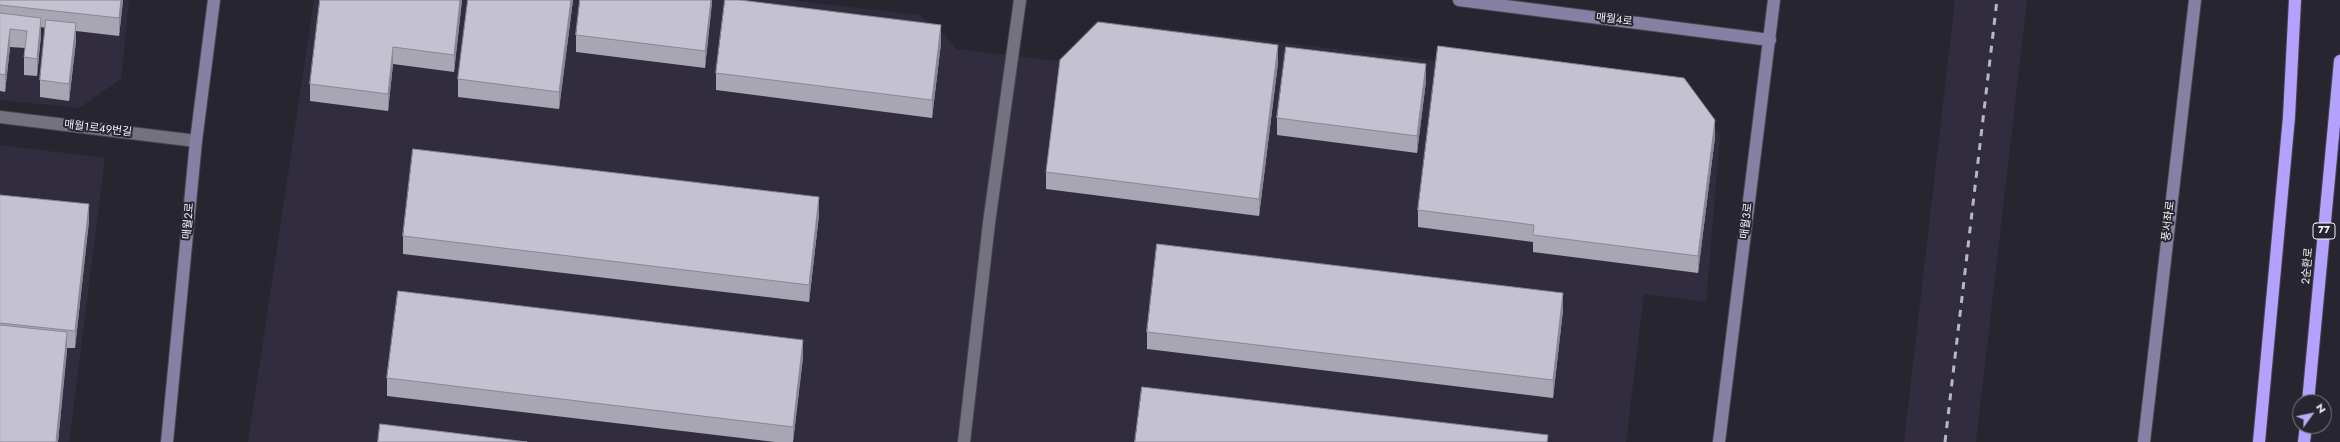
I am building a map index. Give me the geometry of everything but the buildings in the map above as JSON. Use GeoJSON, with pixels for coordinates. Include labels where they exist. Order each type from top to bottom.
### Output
{"type":"FeatureCollection","features":[{"type":"Feature","properties":{"kind":"highway"},"geometry":{"type":"LineString","coordinates":[[2259,442],[2289,117],[2295,0]]}},
{"type":"Feature","properties":{"kind":"highway","name":"2순환로"},"geometry":{"type":"LineString","coordinates":[[2309,394],[2340,61]]}},
{"type":"Feature","properties":{"kind":"street","name":"매월2로"},"geometry":{"type":"LineString","coordinates":[[167,442],[196,141],[214,0]]}},
{"type":"Feature","properties":{"kind":"street"},"geometry":{"type":"LineString","coordinates":[[964,442],[989,223],[1020,0]]}},
{"type":"Feature","properties":{"kind":"street","name":"매월4로"},"geometry":{"type":"LineString","coordinates":[[1459,0],[1770,40]]}},
{"type":"Feature","properties":{"kind":"street","name":"매월3로"},"geometry":{"type":"LineString","coordinates":[[1719,442],[1774,0]]}},
{"type":"Feature","properties":{"kind":"street","name":"풍서좌로"},"geometry":{"type":"LineString","coordinates":[[2144,442],[2195,0]]}},
{"type":"Feature","properties":{"kind":"street","name":"매월1로49번길"},"geometry":{"type":"LineString","coordinates":[[0,118],[196,141]]}},
{"type":"Feature","properties":{"kind":"shaded area"},"geometry":{"type":"Polygon","coordinates":[[[0,0],[129,0],[121,79],[79,108],[0,100],[0,0]]]}},
{"type":"Feature","properties":{"kind":"shaded area"},"geometry":{"type":"Polygon","coordinates":[[[314,0],[788,0],[919,15],[940,30],[956,49],[1057,61],[1101,21],[1687,91],[1720,135],[1706,302],[1644,294],[1626,442],[248,442],[314,0]]]}},
{"type":"Feature","properties":{"kind":"shaded area"},"geometry":{"type":"Polygon","coordinates":[[[1955,0],[2027,0],[1976,442],[1904,442],[1955,0]]]}},
{"type":"Feature","properties":{"kind":"shaded area"},"geometry":{"type":"Polygon","coordinates":[[[0,145],[105,158],[69,442],[0,442],[0,145]]]}},
{"type":"Feature","properties":{"kind":"railway"},"geometry":{"type":"LineString","coordinates":[[1945,442],[1997,0]]}}]}
